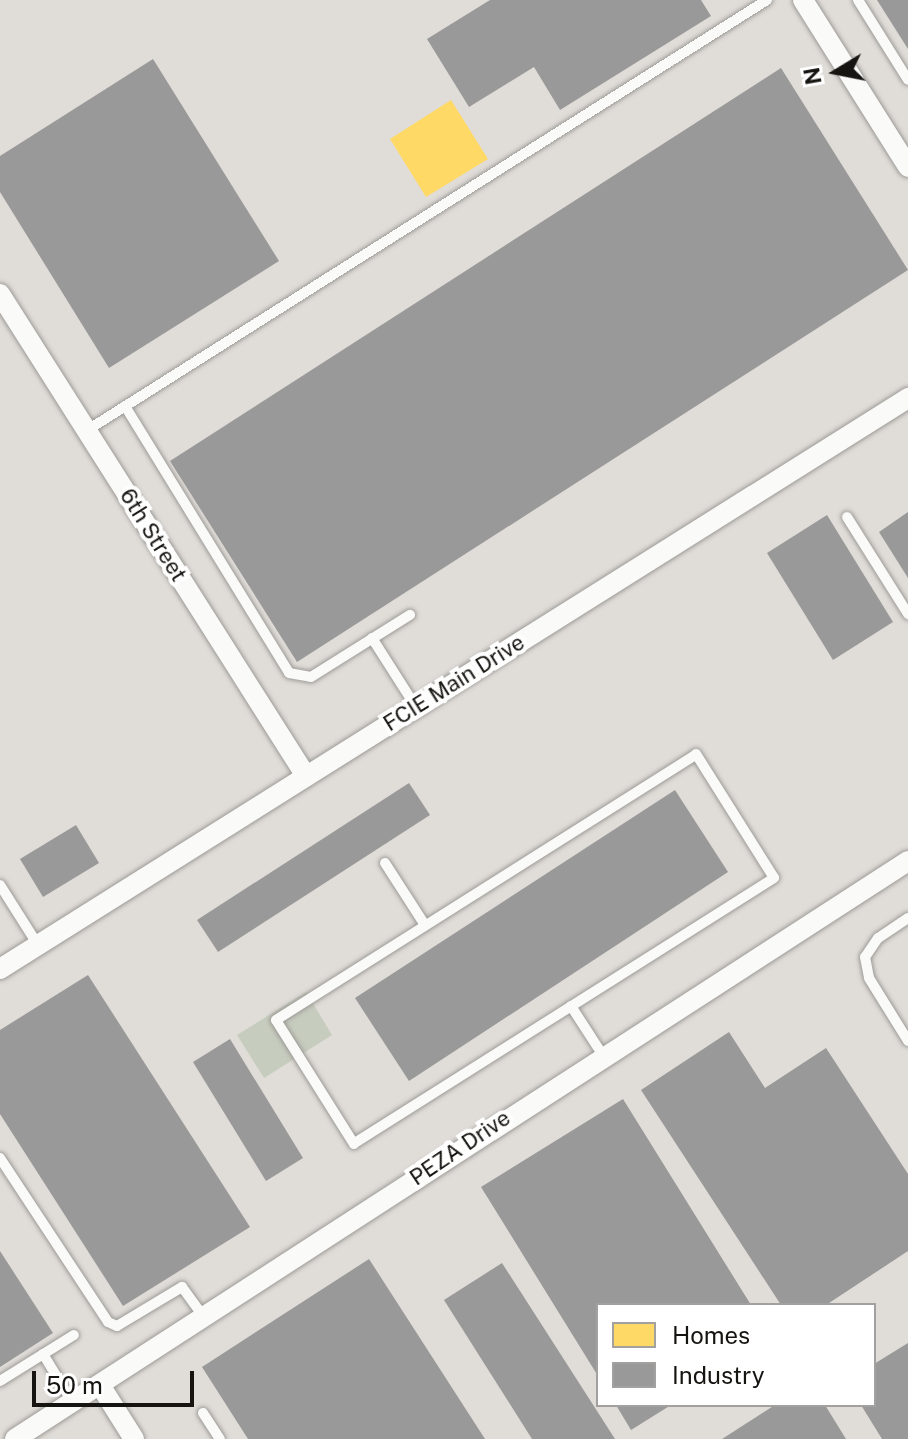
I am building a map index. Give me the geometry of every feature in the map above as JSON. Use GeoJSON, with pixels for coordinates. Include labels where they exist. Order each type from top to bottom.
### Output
{"type":"FeatureCollection","features":[{"type":"Feature","properties":{"kind":"street"},"geometry":{"type":"LineString","coordinates":[[803,0],[908,167]]}},
{"type":"Feature","properties":{"kind":"street","name":"6th Street"},"geometry":{"type":"LineString","coordinates":[[0,294],[306,776]]}},
{"type":"Feature","properties":{"kind":"street","name":"FCIE Main Drive"},"geometry":{"type":"LineString","coordinates":[[0,969],[908,398]]}},
{"type":"Feature","properties":{"kind":"street","name":"PEZA Drive"},"geometry":{"type":"LineString","coordinates":[[15,1439],[205,1319],[602,1054],[908,861]]}},
{"type":"Feature","properties":{"kind":"street"},"geometry":{"type":"LineString","coordinates":[[100,1385],[134,1439]]}},
{"type":"Feature","properties":{"kind":"lane"},"geometry":{"type":"LineString","coordinates":[[86,431],[767,0]]}},
{"type":"Feature","properties":{"kind":"lane"},"geometry":{"type":"LineString","coordinates":[[858,0],[908,80]]}},
{"type":"Feature","properties":{"kind":"lane"},"geometry":{"type":"LineString","coordinates":[[125,406],[289,673],[311,677],[410,615]]}},
{"type":"Feature","properties":{"kind":"lane"},"geometry":{"type":"LineString","coordinates":[[847,517],[908,614]]}},
{"type":"Feature","properties":{"kind":"lane"},"geometry":{"type":"LineString","coordinates":[[372,638],[416,707]]}},
{"type":"Feature","properties":{"kind":"lane"},"geometry":{"type":"LineString","coordinates":[[696,754],[774,878],[571,1006],[354,1144],[276,1020],[696,754]]}},
{"type":"Feature","properties":{"kind":"lane"},"geometry":{"type":"LineString","coordinates":[[385,863],[425,925]]}},
{"type":"Feature","properties":{"kind":"lane"},"geometry":{"type":"LineString","coordinates":[[0,885],[38,945]]}},
{"type":"Feature","properties":{"kind":"lane"},"geometry":{"type":"LineString","coordinates":[[908,918],[878,938],[865,957],[869,978],[908,1041]]}},
{"type":"Feature","properties":{"kind":"lane"},"geometry":{"type":"LineString","coordinates":[[571,1006],[602,1054]]}},
{"type":"Feature","properties":{"kind":"lane"},"geometry":{"type":"LineString","coordinates":[[0,1158],[108,1322],[117,1326],[182,1287],[205,1319]]}},
{"type":"Feature","properties":{"kind":"lane"},"geometry":{"type":"LineString","coordinates":[[0,1381],[74,1335]]}},
{"type":"Feature","properties":{"kind":"lane"},"geometry":{"type":"LineString","coordinates":[[43,1354],[73,1403]]}},
{"type":"Feature","properties":{"kind":"lane"},"geometry":{"type":"LineString","coordinates":[[203,1413],[220,1439]]}},
{"type":"Feature","properties":{"kind":"shaded area"},"geometry":{"type":"Polygon","coordinates":[[[306,992],[332,1035],[264,1078],[237,1035],[306,992]]]}},
{"type":"Feature","properties":{"kind":"building: Homes"},"geometry":{"type":"Polygon","coordinates":[[[451,100],[488,159],[426,197],[390,139],[451,100]]]}},
{"type":"Feature","properties":{"kind":"building: Industry"},"geometry":{"type":"Polygon","coordinates":[[[490,0],[701,0],[711,16],[560,110],[534,67],[469,107],[427,39],[490,0]]]}},
{"type":"Feature","properties":{"kind":"building: Industry"},"geometry":{"type":"Polygon","coordinates":[[[877,0],[908,0],[908,49],[877,0]]]}},
{"type":"Feature","properties":{"kind":"building: Industry"},"geometry":{"type":"Polygon","coordinates":[[[153,59],[279,261],[109,368],[0,192],[0,156],[153,59]]]}},
{"type":"Feature","properties":{"kind":"building: Industry"},"geometry":{"type":"Polygon","coordinates":[[[781,68],[908,270],[297,662],[170,461],[781,68]]]}},
{"type":"Feature","properties":{"kind":"building: Industry"},"geometry":{"type":"Polygon","coordinates":[[[908,512],[908,578],[879,532],[908,512]]]}},
{"type":"Feature","properties":{"kind":"building: Industry"},"geometry":{"type":"Polygon","coordinates":[[[827,515],[893,622],[833,660],[767,553],[827,515]]]}},
{"type":"Feature","properties":{"kind":"building: Industry"},"geometry":{"type":"Polygon","coordinates":[[[409,783],[430,815],[218,952],[197,920],[409,783]]]}},
{"type":"Feature","properties":{"kind":"building: Industry"},"geometry":{"type":"Polygon","coordinates":[[[675,790],[728,872],[409,1081],[355,998],[675,790]]]}},
{"type":"Feature","properties":{"kind":"building: Industry"},"geometry":{"type":"Polygon","coordinates":[[[76,825],[99,863],[43,897],[20,859],[76,825]]]}},
{"type":"Feature","properties":{"kind":"building: Industry"},"geometry":{"type":"Polygon","coordinates":[[[88,975],[250,1227],[123,1306],[0,1114],[0,1030],[88,975]]]}},
{"type":"Feature","properties":{"kind":"building: Industry"},"geometry":{"type":"Polygon","coordinates":[[[729,1032],[765,1088],[826,1048],[908,1174],[908,1251],[829,1303],[780,1303],[641,1090],[729,1032]]]}},
{"type":"Feature","properties":{"kind":"building: Industry"},"geometry":{"type":"Polygon","coordinates":[[[230,1039],[303,1158],[266,1181],[193,1062],[230,1039]]]}},
{"type":"Feature","properties":{"kind":"building: Industry"},"geometry":{"type":"Polygon","coordinates":[[[623,1099],[750,1303],[596,1303],[596,1373],[481,1187],[623,1099]]]}},
{"type":"Feature","properties":{"kind":"building: Industry"},"geometry":{"type":"Polygon","coordinates":[[[0,1251],[53,1333],[0,1367],[0,1251]]]}},
{"type":"Feature","properties":{"kind":"building: Industry"},"geometry":{"type":"Polygon","coordinates":[[[369,1259],[485,1439],[248,1439],[202,1367],[369,1259]]]}},
{"type":"Feature","properties":{"kind":"building: Industry"},"geometry":{"type":"Polygon","coordinates":[[[502,1263],[615,1439],[532,1439],[444,1300],[502,1263]]]}},
{"type":"Feature","properties":{"kind":"building: Industry"},"geometry":{"type":"Polygon","coordinates":[[[908,1343],[908,1439],[882,1439],[862,1407],[876,1407],[876,1363],[908,1343]]]}},
{"type":"Feature","properties":{"kind":"building: Industry"},"geometry":{"type":"Polygon","coordinates":[[[617,1407],[668,1407],[631,1430],[617,1407]]]}},
{"type":"Feature","properties":{"kind":"building: Industry"},"geometry":{"type":"Polygon","coordinates":[[[772,1407],[826,1407],[846,1439],[722,1439],[772,1407]]]}}]}
